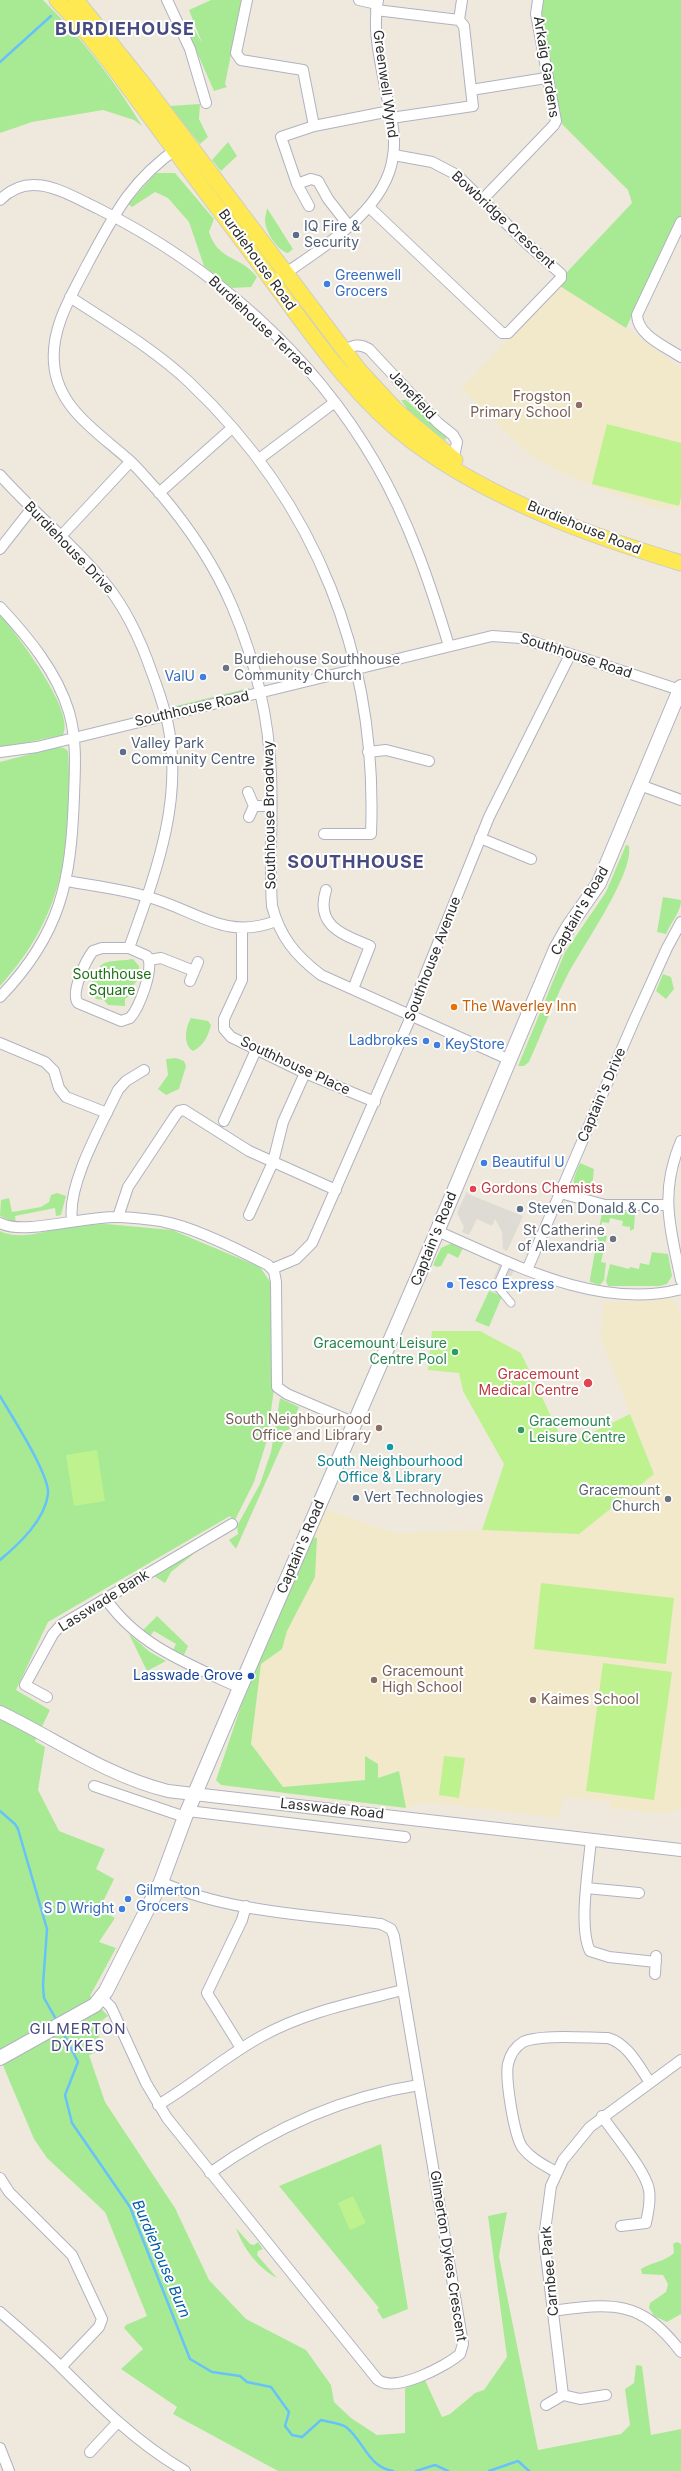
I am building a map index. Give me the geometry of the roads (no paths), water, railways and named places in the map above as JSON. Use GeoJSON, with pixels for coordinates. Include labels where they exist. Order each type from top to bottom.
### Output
{"type":"FeatureCollection","features":[{"type":"Feature","properties":{"kind":"main road","name":"Burdiehouse Road"},"geometry":{"type":"LineString","coordinates":[[56,0],[98,47],[273,282],[318,345],[365,399],[412,441],[448,460],[489,488],[579,529],[681,563]]}},
{"type":"Feature","properties":{"kind":"main road","name":"Burdiehouse Road"},"geometry":{"type":"LineString","coordinates":[[76,0],[188,141],[344,351],[398,412],[448,460]]}},
{"type":"Feature","properties":{"kind":"main road","name":"Captain's Road"},"geometry":{"type":"LineString","coordinates":[[102,1998],[161,1882],[187,1814],[240,1688],[437,1231],[556,949],[599,883],[680,688]]}},
{"type":"Feature","properties":{"kind":"main road"},"geometry":{"type":"LineString","coordinates":[[0,2058],[83,2013],[102,1998]]}},
{"type":"Feature","properties":{"kind":"street"},"geometry":{"type":"LineString","coordinates":[[166,0],[174,12],[190,49],[206,103]]}},
{"type":"Feature","properties":{"kind":"street"},"geometry":{"type":"LineString","coordinates":[[247,0],[236,53],[241,60],[303,70],[314,126]]}},
{"type":"Feature","properties":{"kind":"street"},"geometry":{"type":"LineString","coordinates":[[309,206],[297,184],[280,137],[314,126],[390,115],[473,106],[464,26],[459,20],[377,5],[359,0]]}},
{"type":"Feature","properties":{"kind":"street"},"geometry":{"type":"LineString","coordinates":[[459,20],[462,0]]}},
{"type":"Feature","properties":{"kind":"street","name":"Arkaig Gardens"},"geometry":{"type":"LineString","coordinates":[[482,200],[554,125],[556,121],[546,78],[536,14],[538,0]]}},
{"type":"Feature","properties":{"kind":"street","name":"Greenwell Wynd"},"geometry":{"type":"LineString","coordinates":[[273,282],[349,226],[370,208],[386,182],[394,155],[390,115],[376,36],[377,5]]}},
{"type":"Feature","properties":{"kind":"street"},"geometry":{"type":"LineString","coordinates":[[471,90],[546,78]]}},
{"type":"Feature","properties":{"kind":"street","name":"Southhouse Broadway"},"geometry":{"type":"LineString","coordinates":[[188,141],[153,167],[134,187],[113,217],[70,296],[54,341],[54,364],[58,382],[68,402],[81,419],[130,462],[159,493],[183,522],[217,575],[239,623],[262,693],[268,733],[271,806],[271,894],[276,921],[289,945],[303,961],[321,975],[510,1060]]}},
{"type":"Feature","properties":{"kind":"street","name":"Bowbridge Crescent"},"geometry":{"type":"LineString","coordinates":[[370,208],[502,333],[508,333],[561,278],[561,274],[457,175],[420,159],[394,155]]}},
{"type":"Feature","properties":{"kind":"street"},"geometry":{"type":"LineString","coordinates":[[297,184],[311,180],[318,181],[328,199],[349,226]]}},
{"type":"Feature","properties":{"kind":"street"},"geometry":{"type":"LineString","coordinates":[[0,200],[6,193],[22,185],[37,183],[56,189],[113,217]]}},
{"type":"Feature","properties":{"kind":"street","name":"Burdiehouse Terrace"},"geometry":{"type":"LineString","coordinates":[[113,217],[157,241],[217,284],[297,357],[336,402],[373,459],[394,498],[422,561],[449,646]]}},
{"type":"Feature","properties":{"kind":"street"},"geometry":{"type":"LineString","coordinates":[[681,222],[637,315],[637,324],[641,331],[681,357]]}},
{"type":"Feature","properties":{"kind":"street"},"geometry":{"type":"LineString","coordinates":[[70,296],[164,361],[189,382],[259,459],[286,498],[315,551],[344,622],[356,668],[368,752],[371,834],[324,834]]}},
{"type":"Feature","properties":{"kind":"street","name":"Janefield"},"geometry":{"type":"LineString","coordinates":[[344,351],[353,345],[362,345],[369,349],[438,423],[453,435],[457,442],[448,460]]}},
{"type":"Feature","properties":{"kind":"street"},"geometry":{"type":"LineString","coordinates":[[259,459],[336,402]]}},
{"type":"Feature","properties":{"kind":"street"},"geometry":{"type":"LineString","coordinates":[[159,493],[232,428]]}},
{"type":"Feature","properties":{"kind":"street"},"geometry":{"type":"LineString","coordinates":[[61,536],[130,462]]}},
{"type":"Feature","properties":{"kind":"street","name":"Burdiehouse Drive"},"geometry":{"type":"LineString","coordinates":[[0,474],[105,583],[126,614],[143,648],[166,715],[170,740],[171,800],[163,847],[148,897]]}},
{"type":"Feature","properties":{"kind":"street"},"geometry":{"type":"LineString","coordinates":[[0,549],[32,508]]}},
{"type":"Feature","properties":{"kind":"street"},"geometry":{"type":"LineString","coordinates":[[0,607],[25,635],[48,669],[69,711],[74,737],[73,826],[67,881],[47,935],[19,976],[0,997]]}},
{"type":"Feature","properties":{"kind":"street","name":"Southhouse Road"},"geometry":{"type":"LineString","coordinates":[[0,752],[37,747],[492,636],[514,636],[570,655],[680,688]]}},
{"type":"Feature","properties":{"kind":"street","name":"Southhouse Avenue"},"geometry":{"type":"LineString","coordinates":[[272,1269],[296,1259],[307,1250],[336,1190],[375,1102],[411,1015],[480,838],[508,776],[570,655]]}},
{"type":"Feature","properties":{"kind":"street"},"geometry":{"type":"LineString","coordinates":[[368,752],[386,750],[430,761]]}},
{"type":"Feature","properties":{"kind":"street"},"geometry":{"type":"LineString","coordinates":[[640,785],[681,800]]}},
{"type":"Feature","properties":{"kind":"street"},"geometry":{"type":"LineString","coordinates":[[248,792],[254,806],[249,817]]}},
{"type":"Feature","properties":{"kind":"street"},"geometry":{"type":"LineString","coordinates":[[254,806],[271,806]]}},
{"type":"Feature","properties":{"kind":"street"},"geometry":{"type":"LineString","coordinates":[[480,838],[531,859]]}},
{"type":"Feature","properties":{"kind":"street"},"geometry":{"type":"LineString","coordinates":[[67,881],[148,897],[227,927],[242,929],[276,921]]}},
{"type":"Feature","properties":{"kind":"street"},"geometry":{"type":"LineString","coordinates":[[326,890],[322,907],[328,922],[343,934],[370,946],[352,989]]}},
{"type":"Feature","properties":{"kind":"street"},"geometry":{"type":"LineString","coordinates":[[129,948],[148,897]]}},
{"type":"Feature","properties":{"kind":"street","name":"Captain's Drive"},"geometry":{"type":"LineString","coordinates":[[527,1270],[636,1016],[667,948],[681,922]]}},
{"type":"Feature","properties":{"kind":"street","name":"Southhouse Place"},"geometry":{"type":"LineString","coordinates":[[242,929],[242,980],[224,1025],[231,1037],[305,1073],[375,1102]]}},
{"type":"Feature","properties":{"kind":"street"},"geometry":{"type":"LineString","coordinates":[[102,948],[129,948],[147,956],[149,960],[150,966],[148,979],[130,1018],[121,1021],[78,1003],[75,999],[75,990],[93,951],[102,948]]}},
{"type":"Feature","properties":{"kind":"street"},"geometry":{"type":"LineString","coordinates":[[149,960],[162,958],[196,966],[190,981]]}},
{"type":"Feature","properties":{"kind":"street"},"geometry":{"type":"LineString","coordinates":[[0,1043],[45,1062],[54,1071],[59,1088],[66,1096],[107,1113]]}},
{"type":"Feature","properties":{"kind":"street"},"geometry":{"type":"LineString","coordinates":[[224,1121],[256,1050]]}},
{"type":"Feature","properties":{"kind":"street"},"geometry":{"type":"LineString","coordinates":[[72,1220],[71,1206],[77,1183],[107,1113],[122,1086],[144,1070]]}},
{"type":"Feature","properties":{"kind":"street"},"geometry":{"type":"LineString","coordinates":[[248,1215],[273,1162],[283,1122],[305,1073]]}},
{"type":"Feature","properties":{"kind":"street"},"geometry":{"type":"LineString","coordinates":[[118,1217],[128,1186],[179,1111],[188,1112],[242,1147],[336,1190]]}},
{"type":"Feature","properties":{"kind":"street"},"geometry":{"type":"LineString","coordinates":[[681,1142],[669,1178],[668,1205],[681,1280]]}},
{"type":"Feature","properties":{"kind":"street"},"geometry":{"type":"LineString","coordinates":[[560,1193],[605,1205],[668,1205]]}},
{"type":"Feature","properties":{"kind":"street"},"geometry":{"type":"LineString","coordinates":[[0,1223],[10,1227],[24,1228],[72,1220],[118,1217],[164,1222],[181,1226],[262,1262],[272,1269],[276,1282],[278,1387],[287,1394],[354,1423]]}},
{"type":"Feature","properties":{"kind":"street"},"geometry":{"type":"LineString","coordinates":[[437,1231],[527,1270],[580,1288],[610,1293],[662,1293],[681,1289]]}},
{"type":"Feature","properties":{"kind":"street"},"geometry":{"type":"LineString","coordinates":[[508,1261],[497,1286],[511,1303]]}},
{"type":"Feature","properties":{"kind":"street","name":"Lasswade Bank"},"geometry":{"type":"LineString","coordinates":[[47,1696],[25,1684],[53,1634],[61,1625],[230,1528]]}},
{"type":"Feature","properties":{"kind":"street"},"geometry":{"type":"LineString","coordinates":[[106,1599],[124,1622],[155,1647],[240,1688]]}},
{"type":"Feature","properties":{"kind":"street","name":"Lasswade Road"},"geometry":{"type":"LineString","coordinates":[[0,1712],[135,1781],[162,1790],[195,1796],[373,1813],[681,1850]]}},
{"type":"Feature","properties":{"kind":"street","name":"Lasswade Road"},"geometry":{"type":"LineString","coordinates":[[94,1786],[187,1814],[405,1837]]}},
{"type":"Feature","properties":{"kind":"street"},"geometry":{"type":"LineString","coordinates":[[591,1839],[586,1888],[586,1934],[590,1951],[610,1957],[656,1959],[655,1974]]}},
{"type":"Feature","properties":{"kind":"street","name":"Gilmerton Dykes Crescent"},"geometry":{"type":"LineString","coordinates":[[102,1998],[111,2007],[158,2105],[210,2173],[377,2380],[390,2385],[419,2376],[460,2354],[463,2344],[394,1936],[387,1926],[246,1906],[195,1894],[161,1882]]}},
{"type":"Feature","properties":{"kind":"street"},"geometry":{"type":"LineString","coordinates":[[586,1888],[639,1893]]}},
{"type":"Feature","properties":{"kind":"street"},"geometry":{"type":"LineString","coordinates":[[241,2048],[207,1993],[242,1920],[246,1906]]}},
{"type":"Feature","properties":{"kind":"street"},"geometry":{"type":"LineString","coordinates":[[158,2105],[241,2048],[279,2027],[314,2014],[403,1990]]}},
{"type":"Feature","properties":{"kind":"street"},"geometry":{"type":"LineString","coordinates":[[556,2172],[530,2157],[521,2145],[517,2132],[508,2065],[512,2052],[518,2047],[537,2038],[608,2038],[624,2047],[649,2082]]}},
{"type":"Feature","properties":{"kind":"street","name":"Carnbee Park"},"geometry":{"type":"LineString","coordinates":[[563,2395],[544,2238],[548,2201],[556,2172],[580,2137],[602,2116],[649,2082],[680,2064]]}},
{"type":"Feature","properties":{"kind":"street"},"geometry":{"type":"LineString","coordinates":[[210,2173],[253,2145],[316,2112],[372,2095],[419,2085]]}},
{"type":"Feature","properties":{"kind":"street"},"geometry":{"type":"LineString","coordinates":[[602,2116],[644,2176],[649,2188],[650,2226],[621,2226]]}},
{"type":"Feature","properties":{"kind":"street"},"geometry":{"type":"LineString","coordinates":[[0,2178],[9,2192],[72,2255],[102,2319],[99,2327],[61,2367]]}},
{"type":"Feature","properties":{"kind":"street"},"geometry":{"type":"LineString","coordinates":[[552,2311],[598,2305],[617,2306],[634,2311],[666,2333],[681,2352]]}},
{"type":"Feature","properties":{"kind":"street"},"geometry":{"type":"LineString","coordinates":[[0,2312],[61,2367],[117,2423],[141,2442],[185,2471]]}},
{"type":"Feature","properties":{"kind":"street"},"geometry":{"type":"LineString","coordinates":[[546,2405],[563,2395],[580,2399],[606,2395]]}},
{"type":"Feature","properties":{"kind":"street"},"geometry":{"type":"LineString","coordinates":[[90,2452],[117,2423]]}},
{"type":"Feature","properties":{"kind":"street"},"geometry":{"type":"LineString","coordinates":[[0,2448],[9,2471]]}},
{"type":"Feature","properties":{"kind":"waterway","name":"Burdiehouse Burn"},"geometry":{"type":"LineString","coordinates":[[0,62],[51,16]]}},
{"type":"Feature","properties":{"kind":"waterway","name":"Burdiehouse Burn"},"geometry":{"type":"LineString","coordinates":[[0,1396],[37,1460],[47,1485],[48,1494],[46,1504],[37,1522],[23,1539],[0,1560]]}},
{"type":"Feature","properties":{"kind":"waterway","name":"Burdiehouse Burn"},"geometry":{"type":"LineString","coordinates":[[0,1811],[15,1824],[18,1829],[47,1929],[43,1985],[44,1998],[57,2021]]}},
{"type":"Feature","properties":{"kind":"waterway","name":"Burdiehouse Burn"},"geometry":{"type":"LineString","coordinates":[[61,2029],[78,2062],[65,2095],[72,2123],[130,2207],[190,2359],[212,2372],[240,2376],[247,2382],[271,2387],[289,2412],[285,2426],[292,2435],[302,2437],[321,2420],[341,2424],[352,2433],[372,2459],[385,2469],[393,2471]]}},
{"type":"Feature","properties":{"kind":"waterway","name":"Burdiehouse Burn"},"geometry":{"type":"LineString","coordinates":[[489,2471],[518,2461],[529,2471]]}},
{"type":"Feature","properties":{"kind":"waterway","name":"Burdiehouse Burn"},"geometry":{"type":"LineString","coordinates":[[416,2471],[435,2465],[448,2471]]}},
{"type":"Feature","properties":{"kind":"place","name":"IQ Fire & Security"},"geometry":{"type":"Point","coordinates":[296,235]}},
{"type":"Feature","properties":{"kind":"place","name":"Greenwell Grocers"},"geometry":{"type":"Point","coordinates":[327,284]}},
{"type":"Feature","properties":{"kind":"place","name":"Frogston Primary School"},"geometry":{"type":"Point","coordinates":[579,405]}},
{"type":"Feature","properties":{"kind":"place","name":"Burdiehouse Southhouse Community Church"},"geometry":{"type":"Point","coordinates":[226,668]}},
{"type":"Feature","properties":{"kind":"place","name":"ValU"},"geometry":{"type":"Point","coordinates":[203,677]}},
{"type":"Feature","properties":{"kind":"place","name":"Valley Park Community Centre"},"geometry":{"type":"Point","coordinates":[123,752]}},
{"type":"Feature","properties":{"kind":"place","name":"The Waverley Inn"},"geometry":{"type":"Point","coordinates":[454,1007]}},
{"type":"Feature","properties":{"kind":"place","name":"Ladbrokes"},"geometry":{"type":"Point","coordinates":[426,1041]}},
{"type":"Feature","properties":{"kind":"place","name":"KeyStore"},"geometry":{"type":"Point","coordinates":[437,1045]}},
{"type":"Feature","properties":{"kind":"place","name":"Beautiful U"},"geometry":{"type":"Point","coordinates":[484,1163]}},
{"type":"Feature","properties":{"kind":"place","name":"Gordons Chemists"},"geometry":{"type":"Point","coordinates":[473,1189]}},
{"type":"Feature","properties":{"kind":"place","name":"Steven Donald & Co"},"geometry":{"type":"Point","coordinates":[520,1209]}},
{"type":"Feature","properties":{"kind":"place","name":"St Catherine of Alexandria"},"geometry":{"type":"Point","coordinates":[613,1239]}},
{"type":"Feature","properties":{"kind":"place","name":"Tesco Express"},"geometry":{"type":"Point","coordinates":[450,1285]}},
{"type":"Feature","properties":{"kind":"place","name":"Gracemount Leisure Centre Pool"},"geometry":{"type":"Point","coordinates":[455,1352]}},
{"type":"Feature","properties":{"kind":"place","name":"Gracemount Medical Centre"},"geometry":{"type":"Point","coordinates":[588,1383]}},
{"type":"Feature","properties":{"kind":"place","name":"South Neighbourhood Office and Library"},"geometry":{"type":"Point","coordinates":[379,1428]}},
{"type":"Feature","properties":{"kind":"place","name":"Gracemount Leisure Centre"},"geometry":{"type":"Point","coordinates":[521,1430]}},
{"type":"Feature","properties":{"kind":"place","name":"South Neighbourhood Office & Library"},"geometry":{"type":"Point","coordinates":[390,1447]}},
{"type":"Feature","properties":{"kind":"place","name":"Vert Technologies"},"geometry":{"type":"Point","coordinates":[356,1498]}},
{"type":"Feature","properties":{"kind":"place","name":"Gracemount Church"},"geometry":{"type":"Point","coordinates":[668,1499]}},
{"type":"Feature","properties":{"kind":"place","name":"Lasswade Grove"},"geometry":{"type":"Point","coordinates":[251,1676]}},
{"type":"Feature","properties":{"kind":"place","name":"Gracemount High School"},"geometry":{"type":"Point","coordinates":[374,1680]}},
{"type":"Feature","properties":{"kind":"place","name":"Kaimes School"},"geometry":{"type":"Point","coordinates":[533,1700]}},
{"type":"Feature","properties":{"kind":"place","name":"Gilmerton Grocers"},"geometry":{"type":"Point","coordinates":[128,1899]}},
{"type":"Feature","properties":{"kind":"place","name":"S D Wright"},"geometry":{"type":"Point","coordinates":[122,1909]}},
{"type":"Feature","properties":{"kind":"district","name":"BURDIEHOUSE"},"geometry":{"type":"Point","coordinates":[125,30]}},
{"type":"Feature","properties":{"kind":"district","name":"SOUTHHOUSE"},"geometry":{"type":"Point","coordinates":[356,863]}},
{"type":"Feature","properties":{"kind":"district","name":"GILMERTON DYKES"},"geometry":{"type":"Point","coordinates":[78,2038]}},
{"type":"Feature","properties":{"kind":"park label","name":"Southhouse Square"},"geometry":{"type":"Point","coordinates":[112,984]}}]}
